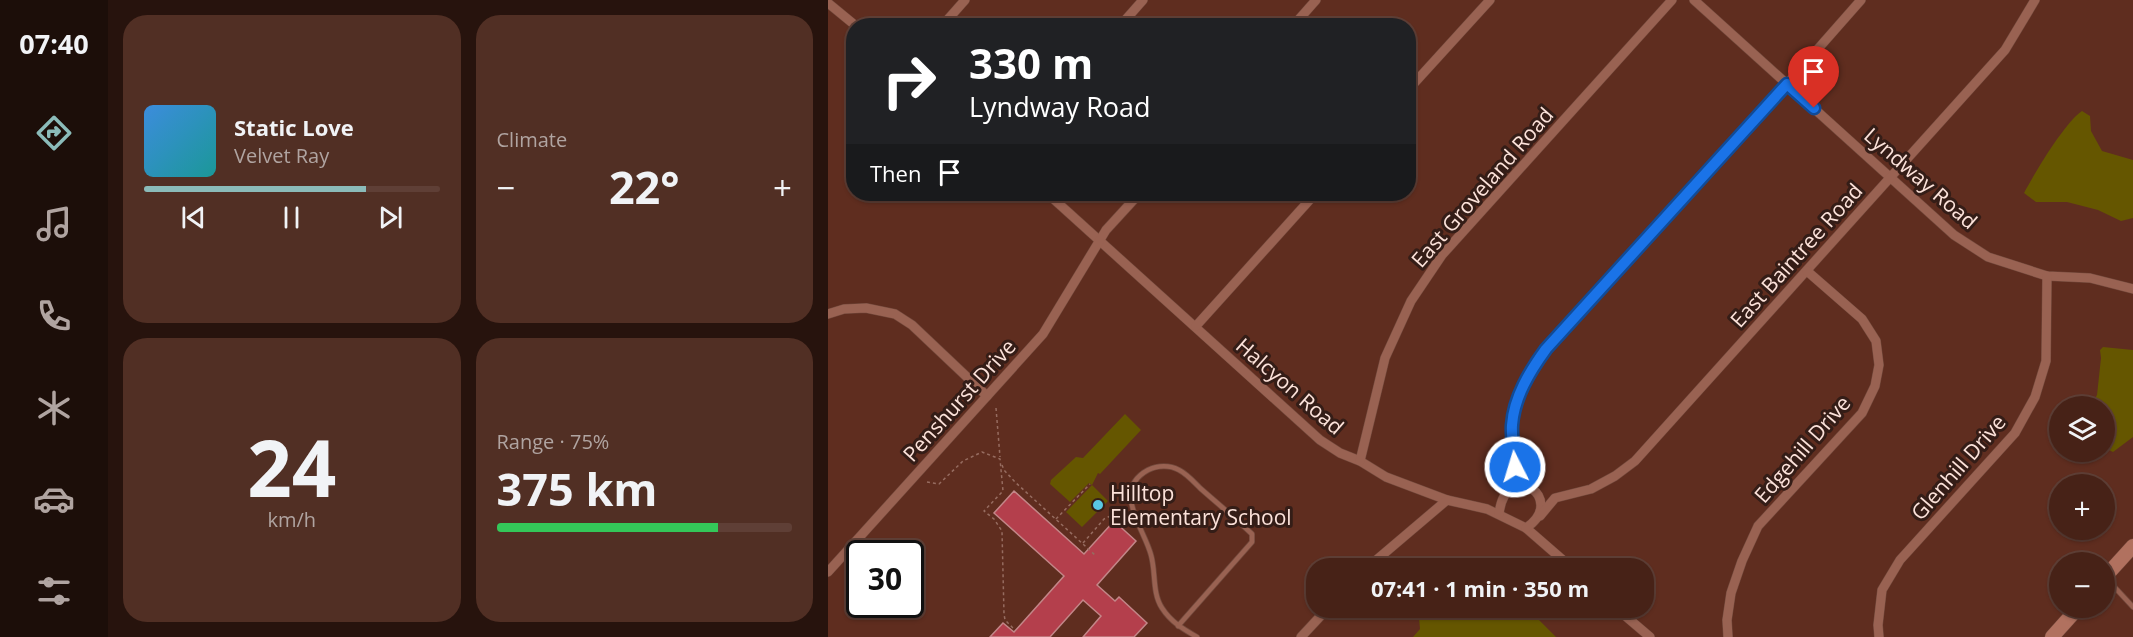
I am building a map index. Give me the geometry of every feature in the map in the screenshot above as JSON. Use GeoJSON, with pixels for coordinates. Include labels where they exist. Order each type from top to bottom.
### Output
{"type":"FeatureCollection","features":[{"type":"Feature","properties":{"kind":"main road"},"geometry":{"type":"LineString","coordinates":[[2115,567],[2133,546]]}},
{"type":"Feature","properties":{"kind":"main road"},"geometry":{"type":"LineString","coordinates":[[2052,637],[2069,618]]}},
{"type":"Feature","properties":{"kind":"street"},"geometry":{"type":"LineString","coordinates":[[949,18],[965,0]]}},
{"type":"Feature","properties":{"kind":"street"},"geometry":{"type":"LineString","coordinates":[[1127,18],[1143,0]]}},
{"type":"Feature","properties":{"kind":"street"},"geometry":{"type":"LineString","coordinates":[[1300,18],[1316,0]]}},
{"type":"Feature","properties":{"kind":"street"},"geometry":{"type":"LineString","coordinates":[[1416,81],[1490,0]]}},
{"type":"Feature","properties":{"kind":"street","name":"East Groveland Road"},"geometry":{"type":"LineString","coordinates":[[1359,461],[1385,358],[1411,301],[1442,255],[1672,0]]}},
{"type":"Feature","properties":{"kind":"street","name":"Lyndway Road"},"geometry":{"type":"LineString","coordinates":[[1694,0],[1954,235],[1988,257],[2047,276],[2090,278],[2133,289]]}},
{"type":"Feature","properties":{"kind":"street"},"geometry":{"type":"LineString","coordinates":[[1509,488],[1515,467],[1512,426],[1518,397],[1533,366],[1861,0]]}},
{"type":"Feature","properties":{"kind":"street","name":"East Baintree Road"},"geometry":{"type":"LineString","coordinates":[[1556,498],[1591,489],[1615,476],[1635,461],[2005,50],[2035,0]]}},
{"type":"Feature","properties":{"kind":"street"},"geometry":{"type":"LineString","coordinates":[[828,3],[846,18]]}},
{"type":"Feature","properties":{"kind":"street","name":"Halcyon Road"},"geometry":{"type":"LineString","coordinates":[[1056,201],[1320,440],[1386,477],[1447,500],[1499,514],[1526,528],[1560,558]]}},
{"type":"Feature","properties":{"kind":"street","name":"Penshurst Drive"},"geometry":{"type":"LineString","coordinates":[[828,573],[1043,334],[1106,230],[1133,201]]}},
{"type":"Feature","properties":{"kind":"street"},"geometry":{"type":"LineString","coordinates":[[1196,326],[1309,201]]}},
{"type":"Feature","properties":{"kind":"street","name":"Edgehill Drive"},"geometry":{"type":"LineString","coordinates":[[1728,637],[1727,621],[1731,593],[1758,526],[1862,413],[1875,386],[1879,365],[1876,341],[1862,319],[1807,271]]}},
{"type":"Feature","properties":{"kind":"street","name":"Glenhill Drive"},"geometry":{"type":"LineString","coordinates":[[1879,637],[1882,590],[1900,560],[2015,433],[2035,397],[2046,361],[2047,276]]}},
{"type":"Feature","properties":{"kind":"street"},"geometry":{"type":"LineString","coordinates":[[828,314],[844,309],[866,308],[896,314],[912,325],[987,396]]}},
{"type":"Feature","properties":{"kind":"street"},"geometry":{"type":"LineString","coordinates":[[1515,467],[1539,496],[1542,502],[1540,516]]}},
{"type":"Feature","properties":{"kind":"street"},"geometry":{"type":"LineString","coordinates":[[1499,514],[1504,493],[1516,485],[1556,498],[1526,528]]}},
{"type":"Feature","properties":{"kind":"street"},"geometry":{"type":"LineString","coordinates":[[1380,558],[1447,500]]}},
{"type":"Feature","properties":{"kind":"street"},"geometry":{"type":"LineString","coordinates":[[1301,637],[1319,618]]}},
{"type":"Feature","properties":{"kind":"street"},"geometry":{"type":"LineString","coordinates":[[1628,618],[1650,637]]}},
{"type":"Feature","properties":{"kind":"lane"},"geometry":{"type":"LineString","coordinates":[[1178,626],[1252,542],[1252,535],[1183,472],[1168,466],[1152,468],[1141,475],[1131,489],[1131,506],[1145,534],[1152,557],[1159,604],[1171,620],[1178,626],[1197,637]]}},
{"type":"Feature","properties":{"kind":"lane"},"geometry":{"type":"LineString","coordinates":[[2115,588],[2133,607]]}},
{"type":"Feature","properties":{"kind":"path"},"geometry":{"type":"LineString","coordinates":[[996,408],[1003,491],[984,511],[994,519],[1002,531],[1004,614],[1005,620],[1015,630]]}},
{"type":"Feature","properties":{"kind":"path"},"geometry":{"type":"LineString","coordinates":[[927,482],[939,484],[963,461],[982,452],[1000,459],[1004,470],[1015,483],[1095,555]]}},
{"type":"Feature","properties":{"kind":"path"},"geometry":{"type":"LineString","coordinates":[[1056,520],[1090,484]]}},
{"type":"Feature","properties":{"kind":"path"},"geometry":{"type":"LineString","coordinates":[[1082,543],[1104,519],[1131,506]]}},
{"type":"Feature","properties":{"kind":"shaded area"},"geometry":{"type":"Polygon","coordinates":[[[2082,111],[2090,116],[2091,131],[2102,151],[2133,160],[2133,218],[2121,221],[2098,210],[2067,202],[2036,202],[2024,193],[2059,137],[2082,111]]]}},
{"type":"Feature","properties":{"kind":"shaded area"},"geometry":{"type":"Polygon","coordinates":[[[2103,347],[2133,350],[2133,437],[2115,450],[2115,396],[2096,396],[2100,350],[2103,347]]]}},
{"type":"Feature","properties":{"kind":"shaded area"},"geometry":{"type":"Polygon","coordinates":[[[1125,414],[1141,430],[1100,474],[1098,473],[1092,485],[1089,483],[1070,502],[1050,484],[1051,480],[1076,457],[1083,458],[1125,414]]]}},
{"type":"Feature","properties":{"kind":"shaded area"},"geometry":{"type":"Polygon","coordinates":[[[1092,485],[1108,501],[1082,527],[1066,512],[1092,485]]]}},
{"type":"Feature","properties":{"kind":"shaded area"},"geometry":{"type":"Polygon","coordinates":[[[1419,618],[1537,618],[1556,637],[1413,637],[1420,629],[1419,618]]]}},
{"type":"Feature","properties":{"kind":"building"},"geometry":{"type":"Polygon","coordinates":[[[1014,491],[1084,554],[1114,521],[1136,541],[1097,585],[1115,601],[1119,597],[1147,623],[1134,637],[1083,637],[1101,616],[1083,600],[1050,637],[990,637],[1003,623],[1014,632],[1064,576],[994,513],[1014,491]]]}},
{"type":"Feature","properties":{"kind":"place","name":"Hilltop Elementary School"},"geometry":{"type":"Point","coordinates":[1098,505]}},
{"type":"Feature","properties":{"kind":"route"},"geometry":{"type":"LineString","coordinates":[[1515,467],[1512,426],[1518,397],[1533,366],[1546,349],[1787,84],[1814,108]]}}]}
